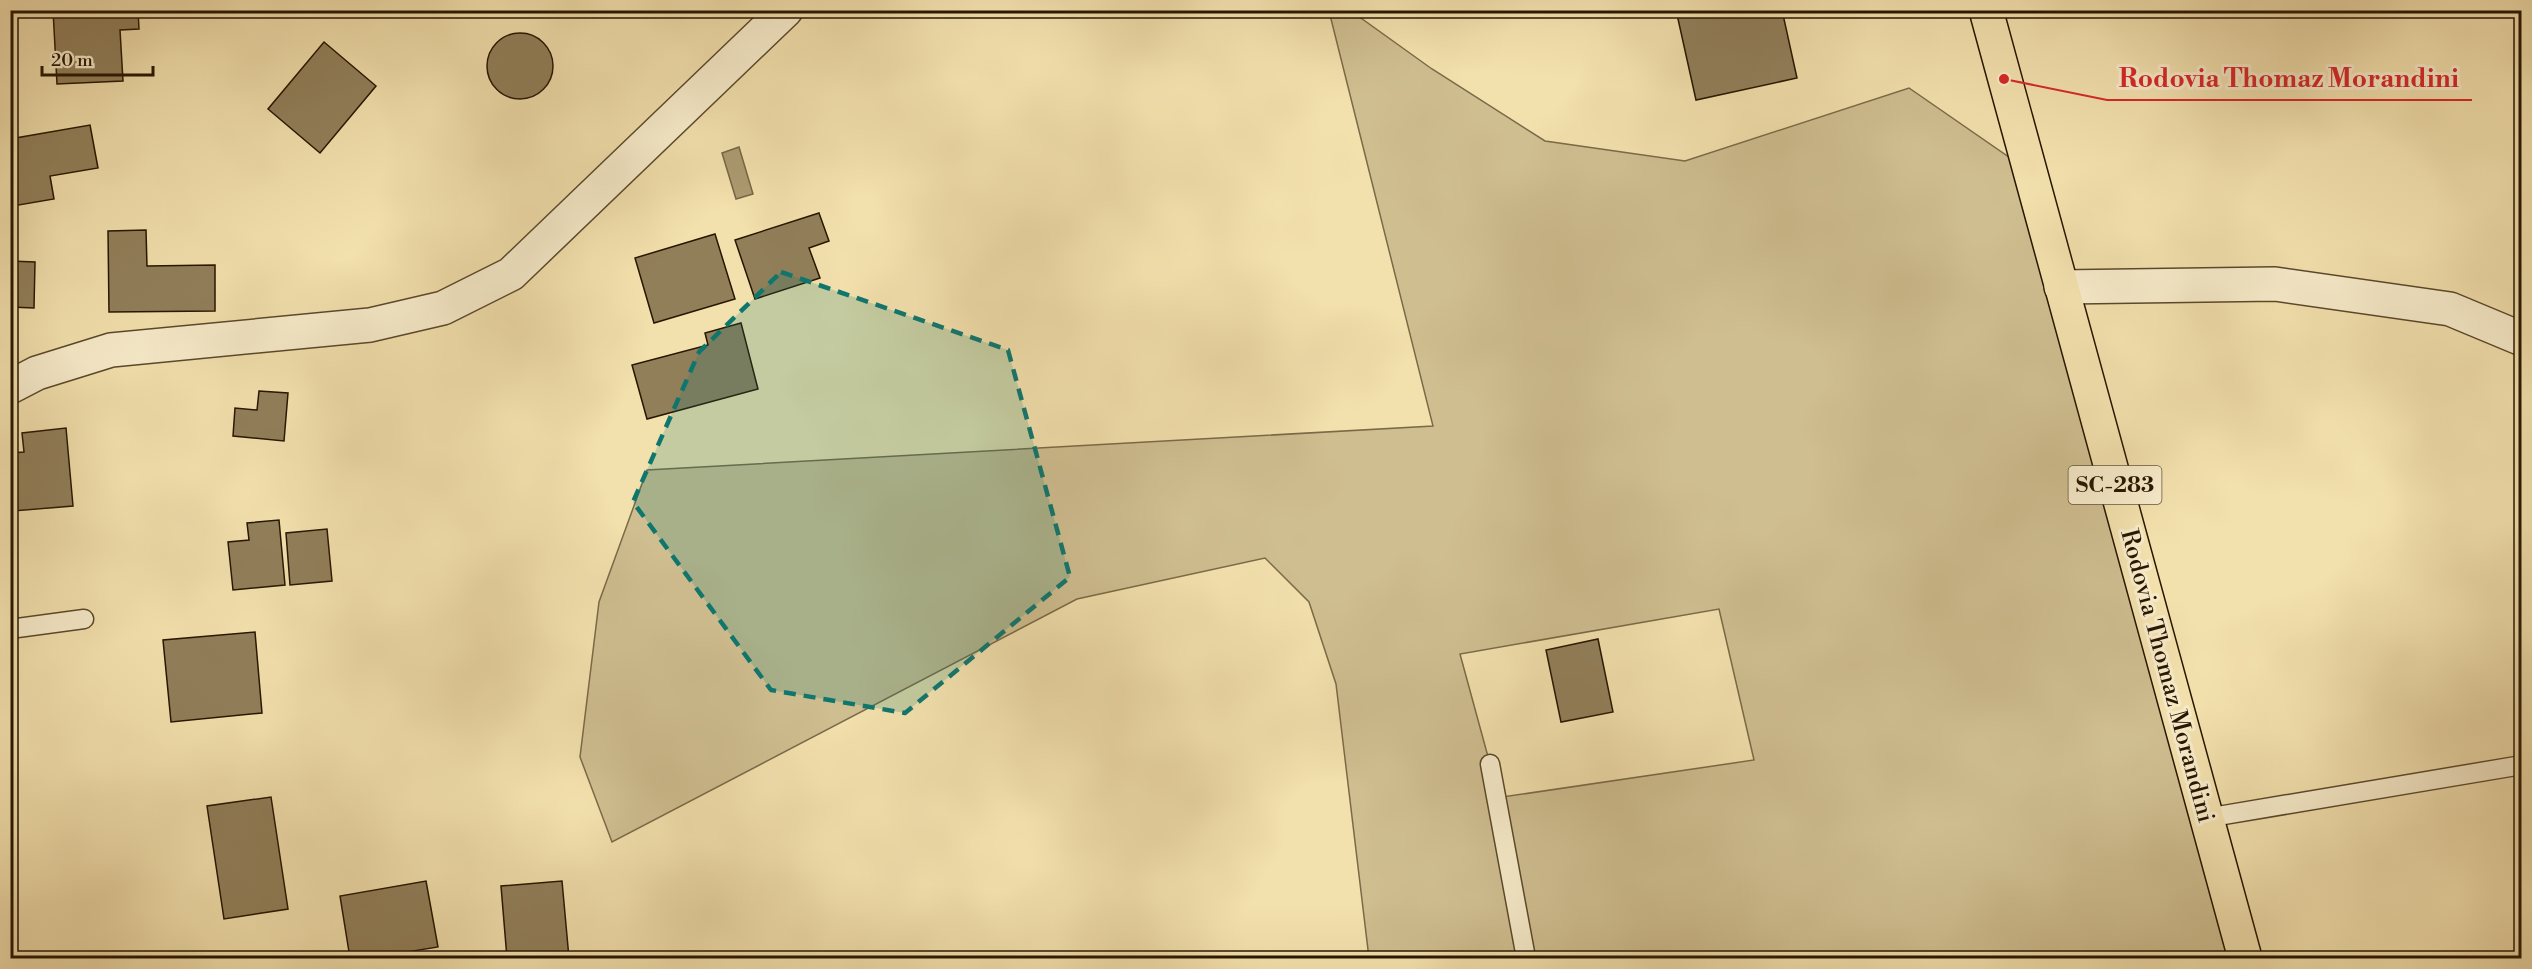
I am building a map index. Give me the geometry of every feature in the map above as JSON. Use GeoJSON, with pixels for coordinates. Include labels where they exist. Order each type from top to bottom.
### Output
{"type":"FeatureCollection","features":[{"type":"Feature","properties":{"kind":"main road","name":"Rodovia Thomaz Morandini"},"geometry":{"type":"LineString","coordinates":[[1986,10],[2245,958]]}},
{"type":"Feature","properties":{"kind":"street"},"geometry":{"type":"LineString","coordinates":[[10,387],[38,373],[111,350],[370,325],[443,308],[512,274],[786,10]]}},
{"type":"Feature","properties":{"kind":"street"},"geometry":{"type":"LineString","coordinates":[[2061,287],[2275,284],[2450,309],[2522,339]]}},
{"type":"Feature","properties":{"kind":"lane"},"geometry":{"type":"LineString","coordinates":[[10,628],[84,619]]}},
{"type":"Feature","properties":{"kind":"lane"},"geometry":{"type":"LineString","coordinates":[[1490,764],[1526,958]]}},
{"type":"Feature","properties":{"kind":"lane"},"geometry":{"type":"LineString","coordinates":[[2206,818],[2522,765]]}},
{"type":"Feature","properties":{"kind":"highlighted area"},"geometry":{"type":"Polygon","coordinates":[[[781,272],[1008,350],[1070,577],[905,713],[771,690],[633,502],[699,352],[781,272]]]}},
{"type":"Feature","properties":{"kind":"shaded area"},"geometry":{"type":"Polygon","coordinates":[[[1329,11],[1351,11],[1432,69],[1545,141],[1685,161],[1909,88],[2029,171],[2245,958],[1369,958],[1336,684],[1309,602],[1265,558],[1077,599],[612,842],[580,757],[599,602],[647,470],[1433,426],[1329,11]],[[1719,609],[1460,654],[1490,764],[1496,798],[1754,760],[1719,609]]]}},
{"type":"Feature","properties":{"kind":"shaded area"},"geometry":{"type":"Polygon","coordinates":[[[739,147],[753,194],[736,199],[722,153],[739,147]]]}},
{"type":"Feature","properties":{"kind":"building"},"geometry":{"type":"Polygon","coordinates":[[[53,10],[138,10],[139,29],[120,30],[123,81],[57,84],[53,10]]]}},
{"type":"Feature","properties":{"kind":"building"},"geometry":{"type":"Polygon","coordinates":[[[1676,10],[1782,10],[1797,78],[1696,100],[1676,10]]]}},
{"type":"Feature","properties":{"kind":"building"},"geometry":{"type":"Polygon","coordinates":[[[514,33],[526,33],[538,38],[548,48],[553,66],[551,79],[538,94],[526,99],[514,99],[502,94],[492,84],[487,72],[487,60],[492,48],[502,38],[514,33]]]}},
{"type":"Feature","properties":{"kind":"building"},"geometry":{"type":"Polygon","coordinates":[[[324,42],[376,86],[320,153],[268,109],[324,42]]]}},
{"type":"Feature","properties":{"kind":"building"},"geometry":{"type":"Polygon","coordinates":[[[90,125],[98,168],[50,176],[54,199],[13,206],[10,190],[10,139],[90,125]]]}},
{"type":"Feature","properties":{"kind":"building"},"geometry":{"type":"Polygon","coordinates":[[[819,213],[829,241],[809,248],[820,278],[755,299],[735,240],[819,213]]]}},
{"type":"Feature","properties":{"kind":"building"},"geometry":{"type":"Polygon","coordinates":[[[146,230],[147,266],[215,265],[215,311],[109,312],[108,231],[146,230]]]}},
{"type":"Feature","properties":{"kind":"building"},"geometry":{"type":"Polygon","coordinates":[[[715,234],[735,299],[654,323],[635,258],[715,234]]]}},
{"type":"Feature","properties":{"kind":"building"},"geometry":{"type":"Polygon","coordinates":[[[10,261],[35,262],[34,308],[10,307],[10,261]]]}},
{"type":"Feature","properties":{"kind":"building"},"geometry":{"type":"Polygon","coordinates":[[[741,323],[758,389],[647,419],[632,365],[708,345],[705,333],[741,323]]]}},
{"type":"Feature","properties":{"kind":"building"},"geometry":{"type":"Polygon","coordinates":[[[259,391],[288,393],[284,441],[233,436],[235,408],[257,410],[259,391]]]}},
{"type":"Feature","properties":{"kind":"building"},"geometry":{"type":"Polygon","coordinates":[[[66,428],[73,506],[13,511],[10,495],[10,453],[24,452],[22,433],[66,428]]]}},
{"type":"Feature","properties":{"kind":"building"},"geometry":{"type":"Polygon","coordinates":[[[279,520],[285,585],[233,590],[228,542],[249,540],[247,523],[279,520]]]}},
{"type":"Feature","properties":{"kind":"building"},"geometry":{"type":"Polygon","coordinates":[[[327,529],[332,581],[290,585],[286,533],[327,529]]]}},
{"type":"Feature","properties":{"kind":"building"},"geometry":{"type":"Polygon","coordinates":[[[255,632],[262,713],[171,722],[163,640],[255,632]]]}},
{"type":"Feature","properties":{"kind":"building"},"geometry":{"type":"Polygon","coordinates":[[[1598,639],[1613,712],[1561,722],[1546,650],[1598,639]]]}},
{"type":"Feature","properties":{"kind":"building"},"geometry":{"type":"Polygon","coordinates":[[[271,797],[288,909],[224,919],[207,806],[271,797]]]}},
{"type":"Feature","properties":{"kind":"building"},"geometry":{"type":"Polygon","coordinates":[[[426,881],[438,947],[370,958],[350,958],[340,896],[426,881]]]}},
{"type":"Feature","properties":{"kind":"building"},"geometry":{"type":"Polygon","coordinates":[[[562,881],[569,958],[507,958],[501,886],[562,881]]]}},
{"type":"Feature","properties":{"kind":"place","name":"Rodovia Thomaz Morandini"},"geometry":{"type":"Point","coordinates":[2004,79]}}]}
